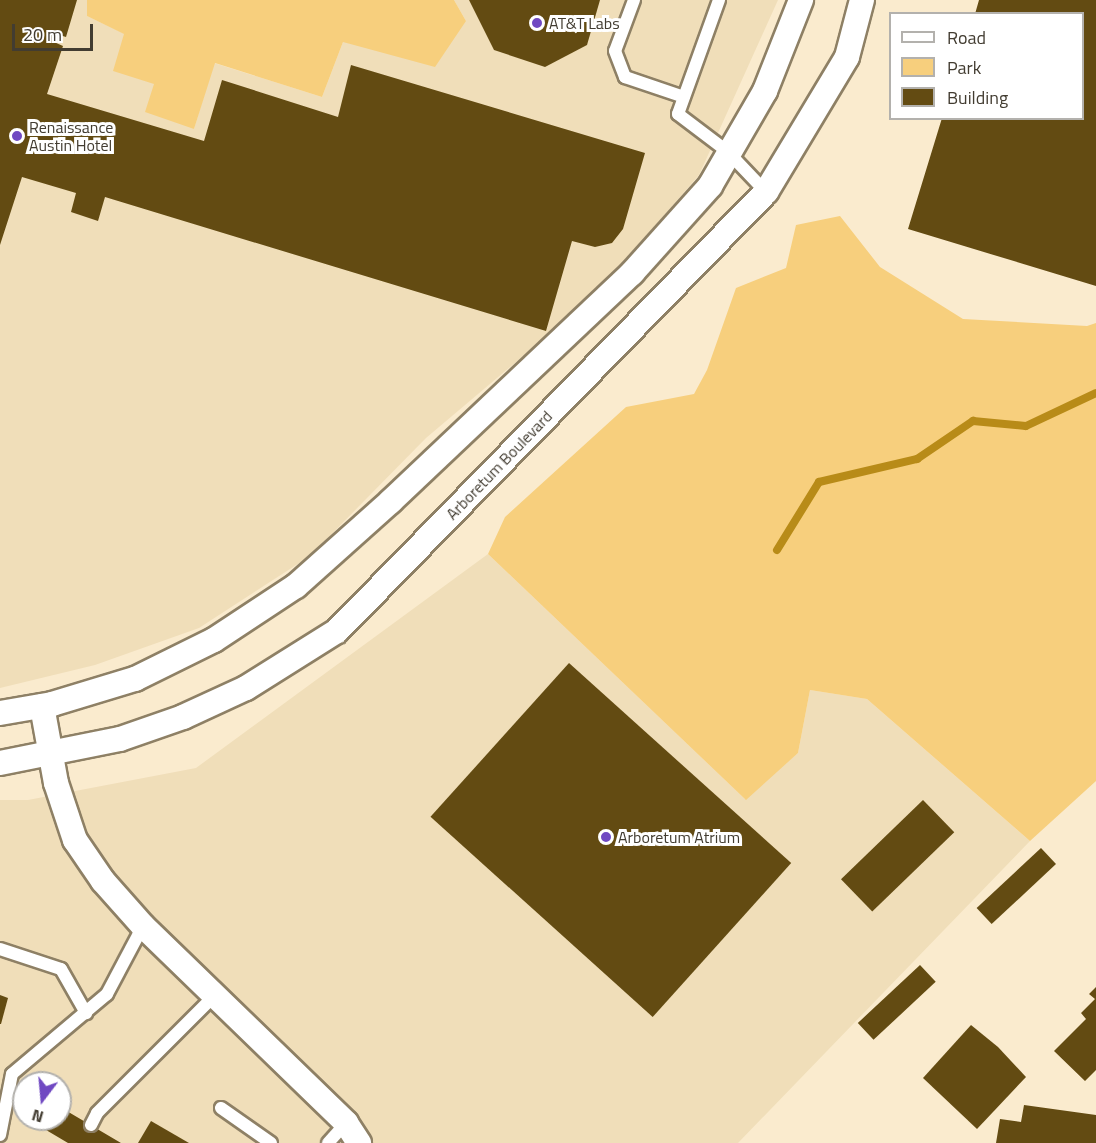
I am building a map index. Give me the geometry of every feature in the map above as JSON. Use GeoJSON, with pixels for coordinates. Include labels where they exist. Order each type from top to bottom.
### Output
{"type":"FeatureCollection","features":[{"type":"Feature","properties":{"kind":"street"},"geometry":{"type":"LineString","coordinates":[[0,713],[42,706],[135,679],[214,640],[296,586],[632,273],[710,186],[765,91],[801,0]]}},
{"type":"Feature","properties":{"kind":"street","name":"Arboretum Boulevard"},"geometry":{"type":"LineString","coordinates":[[0,764],[51,756],[120,739],[183,717],[246,688],[337,631],[766,192],[847,57],[862,0]]}},
{"type":"Feature","properties":{"kind":"street"},"geometry":{"type":"LineString","coordinates":[[42,706],[51,756],[75,840],[103,881],[143,926],[353,1133]]}},
{"type":"Feature","properties":{"kind":"lane"},"geometry":{"type":"LineString","coordinates":[[634,0],[615,51],[625,76],[684,97]]}},
{"type":"Feature","properties":{"kind":"lane"},"geometry":{"type":"LineString","coordinates":[[719,0],[678,114],[728,152],[766,192]]}},
{"type":"Feature","properties":{"kind":"lane"},"geometry":{"type":"LineString","coordinates":[[0,1135],[12,1074],[107,994],[143,926]]}},
{"type":"Feature","properties":{"kind":"lane"},"geometry":{"type":"LineString","coordinates":[[0,949],[61,969],[86,1012]]}},
{"type":"Feature","properties":{"kind":"lane"},"geometry":{"type":"LineString","coordinates":[[90,1125],[97,1113],[215,995]]}},
{"type":"Feature","properties":{"kind":"lane"},"geometry":{"type":"LineString","coordinates":[[221,1108],[271,1143]]}},
{"type":"Feature","properties":{"kind":"lane"},"geometry":{"type":"LineString","coordinates":[[328,1143],[353,1133]]}},
{"type":"Feature","properties":{"kind":"shaded area"},"geometry":{"type":"Polygon","coordinates":[[[0,0],[87,0],[87,16],[125,34],[154,84],[194,129],[214,63],[322,97],[343,42],[466,21],[454,0],[778,0],[699,175],[594,296],[426,438],[310,556],[199,628],[95,665],[0,688],[0,0]]]}},
{"type":"Feature","properties":{"kind":"shaded area"},"geometry":{"type":"Polygon","coordinates":[[[488,554],[745,799],[798,753],[810,690],[867,699],[1030,841],[738,1143],[0,1143],[0,800],[28,800],[196,768],[488,554]]]}},
{"type":"Feature","properties":{"kind":"green space"},"geometry":{"type":"Polygon","coordinates":[[[87,0],[454,0],[466,21],[435,67],[343,42],[322,97],[215,63],[194,129],[145,112],[154,84],[113,71],[124,34],[87,16],[87,0]]]}},
{"type":"Feature","properties":{"kind":"green space"},"geometry":{"type":"Polygon","coordinates":[[[840,216],[880,267],[963,319],[1087,326],[1096,323],[1096,781],[1030,841],[867,699],[810,690],[798,753],[746,800],[488,554],[505,517],[626,407],[694,394],[707,370],[736,288],[786,268],[796,225],[840,216]]]}},
{"type":"Feature","properties":{"kind":"building"},"geometry":{"type":"Polygon","coordinates":[[[0,0],[77,0],[66,37],[56,34],[54,42],[63,46],[47,94],[204,141],[222,80],[338,117],[351,65],[645,153],[623,229],[612,243],[595,247],[572,241],[546,331],[105,197],[98,221],[71,212],[76,193],[22,177],[0,245],[0,0]]]}},
{"type":"Feature","properties":{"kind":"building","name":"AT&T Labs"},"geometry":{"type":"Polygon","coordinates":[[[469,0],[600,0],[587,45],[545,67],[494,50],[469,0]]]}},
{"type":"Feature","properties":{"kind":"building"},"geometry":{"type":"Polygon","coordinates":[[[979,0],[1096,0],[1096,286],[908,229],[941,120],[1084,120],[1084,12],[976,12],[979,0]]]}},
{"type":"Feature","properties":{"kind":"building","name":"Arboretum Atrium"},"geometry":{"type":"Polygon","coordinates":[[[569,663],[791,863],[653,1017],[430,817],[569,663]]]}},
{"type":"Feature","properties":{"kind":"building"},"geometry":{"type":"Polygon","coordinates":[[[923,800],[954,832],[872,912],[841,879],[923,800]]]}},
{"type":"Feature","properties":{"kind":"building"},"geometry":{"type":"Polygon","coordinates":[[[1041,848],[1056,864],[992,924],[977,908],[1041,848]]]}},
{"type":"Feature","properties":{"kind":"building"},"geometry":{"type":"Polygon","coordinates":[[[920,965],[936,982],[874,1040],[858,1023],[920,965]]]}},
{"type":"Feature","properties":{"kind":"building"},"geometry":{"type":"Polygon","coordinates":[[[1096,987],[1096,1070],[1085,1081],[1054,1051],[1086,1019],[1081,1013],[1095,999],[1089,994],[1096,987]]]}},
{"type":"Feature","properties":{"kind":"building"},"geometry":{"type":"Polygon","coordinates":[[[0,995],[8,998],[1,1024],[0,1024],[0,995]]]}},
{"type":"Feature","properties":{"kind":"building"},"geometry":{"type":"Polygon","coordinates":[[[971,1025],[998,1047],[1026,1077],[977,1129],[923,1078],[971,1025]]]}},
{"type":"Feature","properties":{"kind":"building"},"geometry":{"type":"Polygon","coordinates":[[[1024,1105],[1096,1115],[1096,1143],[996,1143],[1000,1119],[1021,1122],[1024,1105]]]}},
{"type":"Feature","properties":{"kind":"building"},"geometry":{"type":"Polygon","coordinates":[[[72,1114],[121,1143],[68,1143],[48,1131],[72,1131],[72,1114]]]}},
{"type":"Feature","properties":{"kind":"building"},"geometry":{"type":"Polygon","coordinates":[[[151,1121],[189,1143],[138,1143],[151,1121]]]}},
{"type":"Feature","properties":{"kind":"waterway"},"geometry":{"type":"LineString","coordinates":[[777,550],[819,482],[917,459],[973,421],[1026,426],[1096,393]]}},
{"type":"Feature","properties":{"kind":"place","name":"AT&T Labs"},"geometry":{"type":"Point","coordinates":[537,23]}},
{"type":"Feature","properties":{"kind":"place","name":"Renaissance Austin Hotel"},"geometry":{"type":"Point","coordinates":[17,136]}},
{"type":"Feature","properties":{"kind":"place","name":"Arboretum Atrium"},"geometry":{"type":"Point","coordinates":[606,837]}}]}
